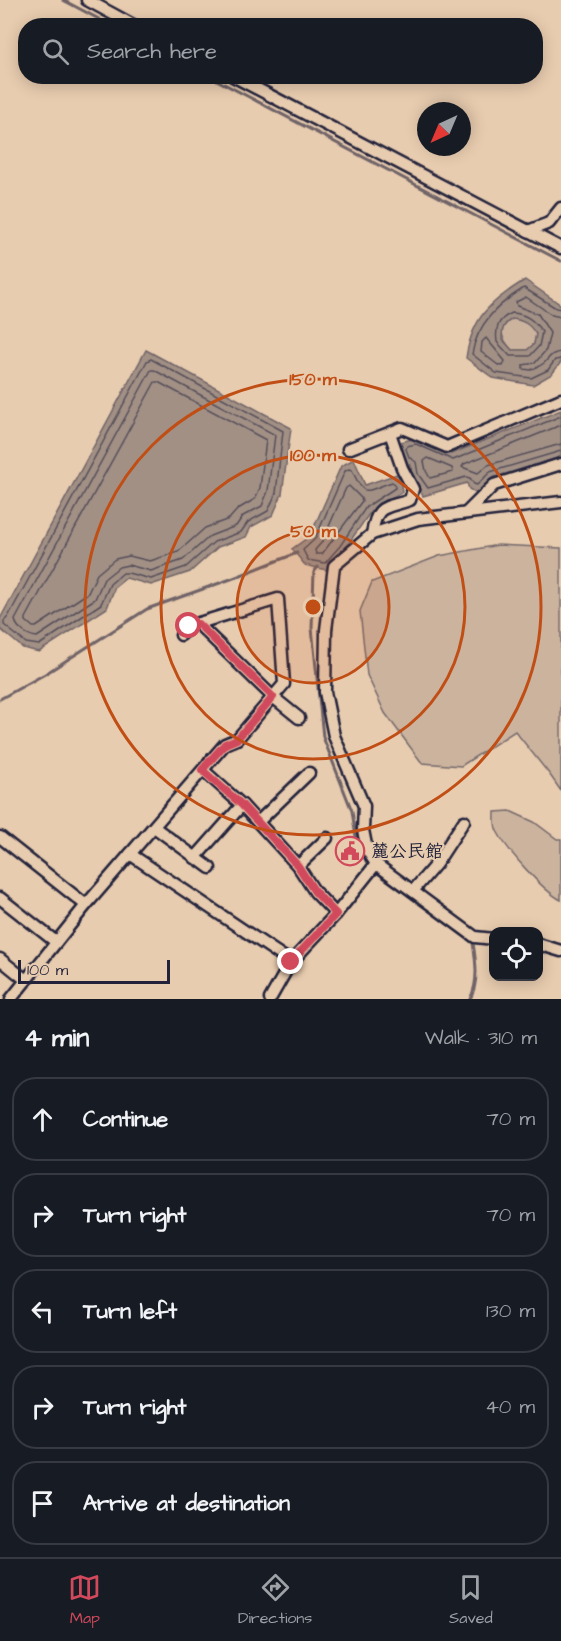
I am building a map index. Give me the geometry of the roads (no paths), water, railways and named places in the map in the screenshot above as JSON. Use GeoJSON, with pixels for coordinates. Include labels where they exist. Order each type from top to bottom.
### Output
{"type":"FeatureCollection","features":[{"type":"Feature","properties":{"kind":"street"},"geometry":{"type":"LineString","coordinates":[[87,0],[120,18]]}},
{"type":"Feature","properties":{"kind":"street"},"geometry":{"type":"LineString","coordinates":[[248,84],[561,248]]}},
{"type":"Feature","properties":{"kind":"street"},"geometry":{"type":"LineString","coordinates":[[528,231],[549,223],[561,208]]}},
{"type":"Feature","properties":{"kind":"street"},"geometry":{"type":"LineString","coordinates":[[348,449],[402,428],[447,447],[561,399]]}},
{"type":"Feature","properties":{"kind":"street"},"geometry":{"type":"LineString","coordinates":[[372,534],[375,516],[381,509],[410,500],[413,489],[402,468],[390,433]]}},
{"type":"Feature","properties":{"kind":"street"},"geometry":{"type":"LineString","coordinates":[[466,513],[494,485],[561,464]]}},
{"type":"Feature","properties":{"kind":"street"},"geometry":{"type":"LineString","coordinates":[[489,938],[475,937],[376,864],[367,849],[363,830],[363,806],[334,736],[325,692],[326,630],[334,566],[372,534],[418,519],[561,502]]}},
{"type":"Feature","properties":{"kind":"street"},"geometry":{"type":"LineString","coordinates":[[10,999],[86,905],[202,770],[225,744],[237,739],[284,684],[278,598],[189,626],[181,634]]}},
{"type":"Feature","properties":{"kind":"street"},"geometry":{"type":"LineString","coordinates":[[198,624],[273,697],[299,718]]}},
{"type":"Feature","properties":{"kind":"street"},"geometry":{"type":"LineString","coordinates":[[202,770],[258,822],[298,866],[315,892],[336,914]]}},
{"type":"Feature","properties":{"kind":"street"},"geometry":{"type":"LineString","coordinates":[[258,822],[309,773]]}},
{"type":"Feature","properties":{"kind":"street"},"geometry":{"type":"LineString","coordinates":[[195,858],[242,805]]}},
{"type":"Feature","properties":{"kind":"street"},"geometry":{"type":"LineString","coordinates":[[413,891],[436,864],[464,821]]}},
{"type":"Feature","properties":{"kind":"street"},"geometry":{"type":"LineString","coordinates":[[154,827],[210,868]]}},
{"type":"Feature","properties":{"kind":"street"},"geometry":{"type":"LineString","coordinates":[[0,837],[86,905]]}},
{"type":"Feature","properties":{"kind":"street"},"geometry":{"type":"LineString","coordinates":[[298,866],[327,838]]}},
{"type":"Feature","properties":{"kind":"street"},"geometry":{"type":"LineString","coordinates":[[130,854],[291,962]]}},
{"type":"Feature","properties":{"kind":"street"},"geometry":{"type":"LineString","coordinates":[[270,999],[291,962],[336,914],[376,864]]}},
{"type":"Feature","properties":{"kind":"street"},"geometry":{"type":"LineString","coordinates":[[0,898],[56,942]]}},
{"type":"Feature","properties":{"kind":"street"},"geometry":{"type":"LineString","coordinates":[[543,946],[561,951]]}},
{"type":"Feature","properties":{"kind":"street"},"geometry":{"type":"LineString","coordinates":[[0,959],[26,980]]}},
{"type":"Feature","properties":{"kind":"water"},"geometry":{"type":"Polygon","coordinates":[[[525,280],[561,305],[561,362],[552,374],[533,385],[493,378],[466,358],[478,321],[502,295],[525,280]],[[512,319],[505,325],[502,339],[512,350],[527,350],[534,344],[536,334],[520,320],[512,319]]]}},
{"type":"Feature","properties":{"kind":"water"},"geometry":{"type":"Polygon","coordinates":[[[146,350],[291,428],[282,494],[273,515],[251,527],[246,537],[218,547],[190,572],[151,585],[126,578],[115,587],[107,608],[39,652],[23,648],[0,629],[0,619],[146,350]]]}},
{"type":"Feature","properties":{"kind":"water"},"geometry":{"type":"Polygon","coordinates":[[[561,410],[561,457],[492,478],[477,494],[469,489],[467,483],[423,496],[415,479],[401,485],[402,492],[371,511],[344,550],[326,570],[305,565],[292,549],[310,536],[341,466],[354,459],[365,485],[412,469],[410,464],[405,465],[397,443],[416,438],[451,454],[561,410]]]}},
{"type":"Feature","properties":{"kind":"waterway"},"geometry":{"type":"LineString","coordinates":[[63,0],[97,18]]}},
{"type":"Feature","properties":{"kind":"waterway"},"geometry":{"type":"LineString","coordinates":[[224,84],[561,261]]}},
{"type":"Feature","properties":{"kind":"waterway"},"geometry":{"type":"LineString","coordinates":[[0,699],[45,674],[147,609],[297,553]]}},
{"type":"Feature","properties":{"kind":"waterway"},"geometry":{"type":"LineString","coordinates":[[318,567],[314,572],[312,628],[323,737],[352,811],[356,837],[368,866],[473,943],[476,979],[470,999]]}},
{"type":"Feature","properties":{"kind":"place","name":"麓公民館"},"geometry":{"type":"Point","coordinates":[350,851]}}]}
